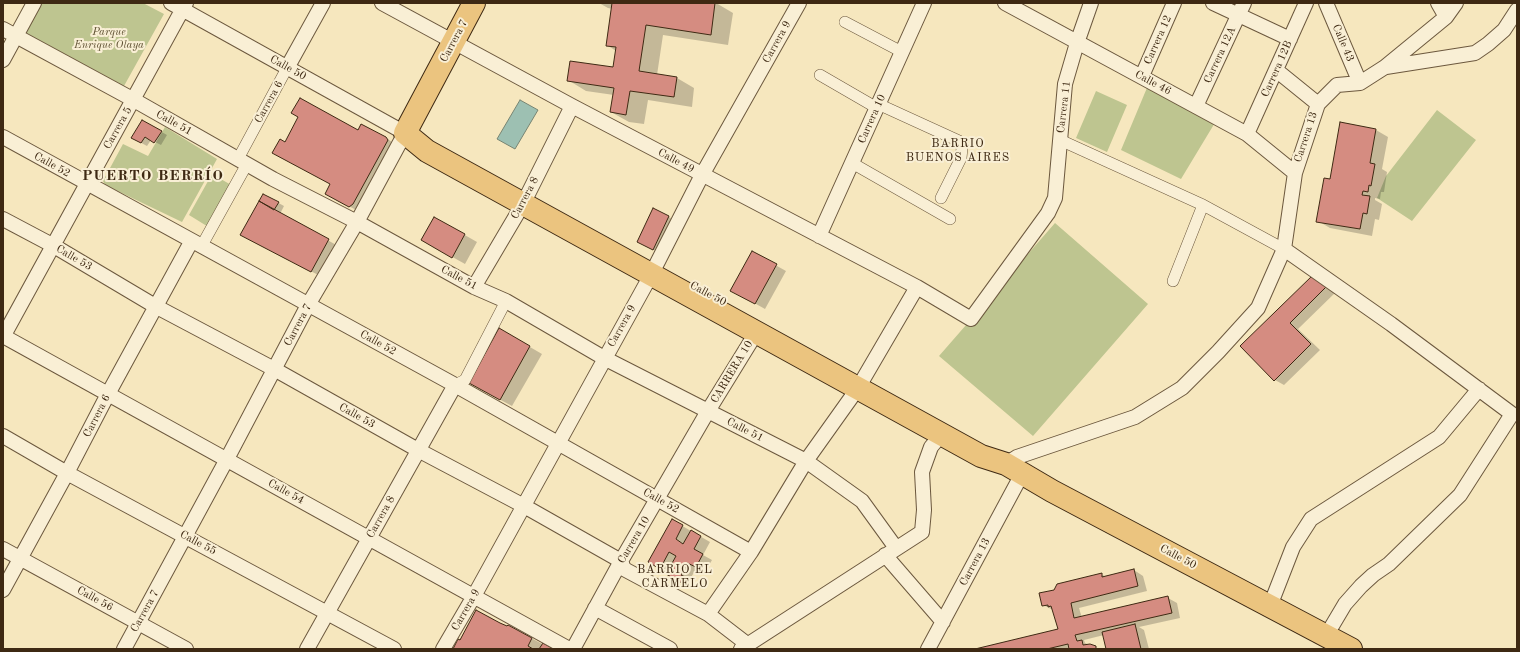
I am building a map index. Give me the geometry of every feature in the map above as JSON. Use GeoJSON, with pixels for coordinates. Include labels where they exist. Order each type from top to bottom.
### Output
{"type":"FeatureCollection","features":[{"type":"Feature","properties":{"kind":"main road","name":"Carrera 7"},"geometry":{"type":"LineString","coordinates":[[405,133],[474,3]]}},
{"type":"Feature","properties":{"kind":"main road","name":"Calle 50"},"geometry":{"type":"LineString","coordinates":[[405,133],[427,150],[525,199],[861,383],[986,447],[1014,469]]}},
{"type":"Feature","properties":{"kind":"main road","name":"Calle 50"},"geometry":{"type":"LineString","coordinates":[[653,270],[756,333],[861,383],[942,435],[981,456],[1014,469],[1351,649]]}},
{"type":"Feature","properties":{"kind":"street"},"geometry":{"type":"LineString","coordinates":[[3,60],[9,32],[34,3]]}},
{"type":"Feature","properties":{"kind":"street","name":"Carrera 6"},"geometry":{"type":"LineString","coordinates":[[3,590],[67,473],[155,306],[196,244],[242,161],[287,68],[323,3]]}},
{"type":"Feature","properties":{"kind":"street","name":"Calle 49"},"geometry":{"type":"LineString","coordinates":[[382,3],[572,106],[917,287],[971,319]]}},
{"type":"Feature","properties":{"kind":"street","name":"Carrera 9"},"geometry":{"type":"LineString","coordinates":[[444,649],[653,270],[702,175],[799,3]]}},
{"type":"Feature","properties":{"kind":"street","name":"Carrera 10"},"geometry":{"type":"LineString","coordinates":[[819,236],[924,3]]}},
{"type":"Feature","properties":{"kind":"street","name":"Calle 46"},"geometry":{"type":"LineString","coordinates":[[1005,3],[1247,134],[1295,173]]}},
{"type":"Feature","properties":{"kind":"street","name":"Carrera 11"},"geometry":{"type":"LineString","coordinates":[[971,319],[1048,213],[1055,198],[1066,84],[1077,43],[1091,3]]}},
{"type":"Feature","properties":{"kind":"street","name":"Carrera 12"},"geometry":{"type":"LineString","coordinates":[[1142,76],[1174,3]]}},
{"type":"Feature","properties":{"kind":"street"},"geometry":{"type":"LineString","coordinates":[[1213,3],[1241,9],[1290,39]]}},
{"type":"Feature","properties":{"kind":"street","name":"Carrera 12B"},"geometry":{"type":"LineString","coordinates":[[1247,134],[1306,3]]}},
{"type":"Feature","properties":{"kind":"street","name":"Calle 43"},"geometry":{"type":"LineString","coordinates":[[1326,3],[1360,83]]}},
{"type":"Feature","properties":{"kind":"street"},"geometry":{"type":"LineString","coordinates":[[1438,3],[1446,17]]}},
{"type":"Feature","properties":{"kind":"street","name":"Carrera 13"},"geometry":{"type":"LineString","coordinates":[[928,649],[943,622],[1014,469],[1017,457],[1135,417],[1182,388],[1218,352],[1258,308],[1284,249],[1295,173],[1318,104],[1337,85],[1360,83],[1385,67],[1446,17],[1456,3]]}},
{"type":"Feature","properties":{"kind":"street","name":"Calle 50"},"geometry":{"type":"LineString","coordinates":[[180,5],[287,68],[405,133]]}},
{"type":"Feature","properties":{"kind":"street","name":"Carrera 5"},"geometry":{"type":"LineString","coordinates":[[3,337],[134,100],[180,5]]}},
{"type":"Feature","properties":{"kind":"street","name":"Carrera 12A"},"geometry":{"type":"LineString","coordinates":[[1196,106],[1241,9]]}},
{"type":"Feature","properties":{"kind":"street"},"geometry":{"type":"LineString","coordinates":[[1385,67],[1475,52],[1488,44],[1504,30],[1517,10]]}},
{"type":"Feature","properties":{"kind":"street"},"geometry":{"type":"LineString","coordinates":[[845,22],[902,52]]}},
{"type":"Feature","properties":{"kind":"street","name":"Calle 51"},"geometry":{"type":"LineString","coordinates":[[9,32],[474,287],[506,301],[604,358],[806,462],[862,501],[890,552],[943,622]]}},
{"type":"Feature","properties":{"kind":"street"},"geometry":{"type":"LineString","coordinates":[[1276,70],[1318,104]]}},
{"type":"Feature","properties":{"kind":"street"},"geometry":{"type":"LineString","coordinates":[[820,75],[878,106],[959,141],[962,148],[961,158],[941,198]]}},
{"type":"Feature","properties":{"kind":"street","name":"Carrera 8"},"geometry":{"type":"LineString","coordinates":[[474,287],[525,199],[572,106]]}},
{"type":"Feature","properties":{"kind":"street","name":"Carrera 7"},"geometry":{"type":"LineString","coordinates":[[124,649],[227,460],[308,305],[357,222],[405,133]]}},
{"type":"Feature","properties":{"kind":"street","name":"Calle 52"},"geometry":{"type":"LineString","coordinates":[[3,137],[87,185],[558,442],[657,500],[751,552]]}},
{"type":"Feature","properties":{"kind":"street"},"geometry":{"type":"LineString","coordinates":[[1060,140],[1203,205],[1284,249],[1391,324],[1512,414],[1460,495],[1389,564],[1373,575],[1361,586],[1345,604],[1326,636]]}},
{"type":"Feature","properties":{"kind":"street"},"geometry":{"type":"LineString","coordinates":[[852,163],[950,219]]}},
{"type":"Feature","properties":{"kind":"street"},"geometry":{"type":"LineString","coordinates":[[1174,281],[1203,205]]}},
{"type":"Feature","properties":{"kind":"street","name":"Calle 53"},"geometry":{"type":"LineString","coordinates":[[3,219],[54,246],[155,306],[274,369],[621,561],[624,569],[708,614],[744,647]]}},
{"type":"Feature","properties":{"kind":"street"},"geometry":{"type":"LineString","coordinates":[[708,614],[751,552],[806,462],[861,383],[917,287]]}},
{"type":"Feature","properties":{"kind":"street"},"geometry":{"type":"LineString","coordinates":[[455,385],[465,380],[506,301]]}},
{"type":"Feature","properties":{"kind":"street","name":"CARRERA 10"},"geometry":{"type":"LineString","coordinates":[[708,411],[756,333]]}},
{"type":"Feature","properties":{"kind":"street","name":"Calle 54"},"geometry":{"type":"LineString","coordinates":[[3,337],[569,649]]}},
{"type":"Feature","properties":{"kind":"street","name":"Carrera 8"},"geometry":{"type":"LineString","coordinates":[[307,649],[455,385]]}},
{"type":"Feature","properties":{"kind":"street"},"geometry":{"type":"LineString","coordinates":[[1270,606],[1293,547],[1311,519],[1438,438],[1478,389]]}},
{"type":"Feature","properties":{"kind":"street","name":"Carrera 10"},"geometry":{"type":"LineString","coordinates":[[573,649],[621,561],[708,411]]}},
{"type":"Feature","properties":{"kind":"street"},"geometry":{"type":"LineString","coordinates":[[744,647],[922,532],[924,510],[922,472],[931,447],[942,435]]}},
{"type":"Feature","properties":{"kind":"street","name":"Calle 55"},"geometry":{"type":"LineString","coordinates":[[3,436],[67,473],[394,649]]}},
{"type":"Feature","properties":{"kind":"street","name":"Calle 56"},"geometry":{"type":"LineString","coordinates":[[3,549],[186,649]]}},
{"type":"Feature","properties":{"kind":"street"},"geometry":{"type":"LineString","coordinates":[[595,608],[670,649]]}},
{"type":"Feature","properties":{"kind":"green space","name":"Parque Enrique Olaya"},"geometry":{"type":"Polygon","coordinates":[[[40,3],[143,3],[164,14],[124,86],[24,32],[40,3]]]}},
{"type":"Feature","properties":{"kind":"green space"},"geometry":{"type":"Polygon","coordinates":[[[1149,83],[1216,121],[1181,179],[1121,150],[1149,83]]]}},
{"type":"Feature","properties":{"kind":"green space"},"geometry":{"type":"Polygon","coordinates":[[[1096,91],[1127,105],[1107,152],[1076,138],[1096,91]]]}},
{"type":"Feature","properties":{"kind":"green space"},"geometry":{"type":"Polygon","coordinates":[[[1437,110],[1476,140],[1412,221],[1377,198],[1386,176],[1437,110]]]}},
{"type":"Feature","properties":{"kind":"green space"},"geometry":{"type":"Polygon","coordinates":[[[165,127],[217,159],[182,222],[105,185],[103,181],[123,144],[148,156],[165,127]]]}},
{"type":"Feature","properties":{"kind":"green space"},"geometry":{"type":"Polygon","coordinates":[[[212,174],[233,186],[210,228],[189,215],[212,174]]]}},
{"type":"Feature","properties":{"kind":"green space"},"geometry":{"type":"Polygon","coordinates":[[[1055,223],[1148,304],[1033,436],[939,356],[1055,223]]]}},
{"type":"Feature","properties":{"kind":"shaded area"},"geometry":{"type":"Polygon","coordinates":[[[520,100],[538,110],[515,149],[497,139],[520,100]]]}},
{"type":"Feature","properties":{"kind":"building"},"geometry":{"type":"Polygon","coordinates":[[[612,3],[715,3],[711,35],[646,25],[639,71],[677,77],[674,97],[630,91],[626,115],[610,112],[614,88],[567,81],[570,61],[613,67],[616,47],[606,46],[612,3]]]}},
{"type":"Feature","properties":{"kind":"building"},"geometry":{"type":"Polygon","coordinates":[[[300,98],[358,130],[361,124],[386,137],[388,140],[353,204],[349,207],[325,194],[330,184],[272,153],[280,139],[285,142],[298,117],[291,113],[300,98]]]}},
{"type":"Feature","properties":{"kind":"building"},"geometry":{"type":"Polygon","coordinates":[[[142,120],[162,131],[154,143],[145,137],[141,143],[131,138],[142,120]]]}},
{"type":"Feature","properties":{"kind":"building"},"geometry":{"type":"Polygon","coordinates":[[[1340,122],[1376,129],[1370,163],[1375,164],[1371,186],[1369,185],[1368,192],[1363,191],[1362,195],[1370,196],[1367,214],[1363,213],[1360,229],[1316,222],[1324,178],[1330,179],[1340,122]]]}},
{"type":"Feature","properties":{"kind":"building"},"geometry":{"type":"Polygon","coordinates":[[[263,194],[279,202],[274,210],[259,201],[263,194]]]}},
{"type":"Feature","properties":{"kind":"building"},"geometry":{"type":"Polygon","coordinates":[[[259,201],[329,239],[311,272],[240,235],[259,201]]]}},
{"type":"Feature","properties":{"kind":"building"},"geometry":{"type":"Polygon","coordinates":[[[653,208],[669,216],[653,250],[637,242],[653,208]]]}},
{"type":"Feature","properties":{"kind":"building"},"geometry":{"type":"Polygon","coordinates":[[[434,217],[465,234],[452,258],[421,240],[434,217]]]}},
{"type":"Feature","properties":{"kind":"building"},"geometry":{"type":"Polygon","coordinates":[[[752,251],[777,264],[755,304],[730,291],[752,251]]]}},
{"type":"Feature","properties":{"kind":"building"},"geometry":{"type":"Polygon","coordinates":[[[1313,275],[1329,284],[1290,323],[1311,344],[1274,381],[1240,346],[1313,275]]]}},
{"type":"Feature","properties":{"kind":"building"},"geometry":{"type":"Polygon","coordinates":[[[499,328],[530,346],[500,400],[469,383],[499,328]]]}},
{"type":"Feature","properties":{"kind":"building"},"geometry":{"type":"Polygon","coordinates":[[[672,519],[683,525],[676,539],[683,544],[691,530],[701,536],[694,549],[703,554],[696,567],[687,563],[681,575],[685,577],[682,583],[666,574],[676,556],[669,552],[660,569],[648,562],[672,519]]]}},
{"type":"Feature","properties":{"kind":"building"},"geometry":{"type":"Polygon","coordinates":[[[1134,569],[1138,586],[1071,603],[1074,618],[1168,596],[1172,613],[1075,635],[1077,641],[1082,640],[1083,645],[1090,644],[1096,646],[1096,649],[1069,649],[1068,644],[1047,649],[975,649],[1058,629],[1051,606],[1042,606],[1039,593],[1054,590],[1057,584],[1102,573],[1102,577],[1134,569]]]}},
{"type":"Feature","properties":{"kind":"building"},"geometry":{"type":"Polygon","coordinates":[[[476,610],[532,638],[528,646],[533,649],[453,649],[458,639],[460,640],[476,610]]]}},
{"type":"Feature","properties":{"kind":"building"},"geometry":{"type":"Polygon","coordinates":[[[1135,624],[1141,649],[1106,649],[1102,632],[1135,624]]]}},
{"type":"Feature","properties":{"kind":"building"},"geometry":{"type":"Polygon","coordinates":[[[543,643],[554,649],[539,649],[543,643]]]}},
{"type":"Feature","properties":{"kind":"district","name":"BARRIO BUENOS AIRES"},"geometry":{"type":"Point","coordinates":[958,151]}},
{"type":"Feature","properties":{"kind":"district","name":"PUERTO BERRÍO"},"geometry":{"type":"Point","coordinates":[153,176]}},
{"type":"Feature","properties":{"kind":"district","name":"BARRIO EL CARMELO"},"geometry":{"type":"Point","coordinates":[675,577]}}]}
